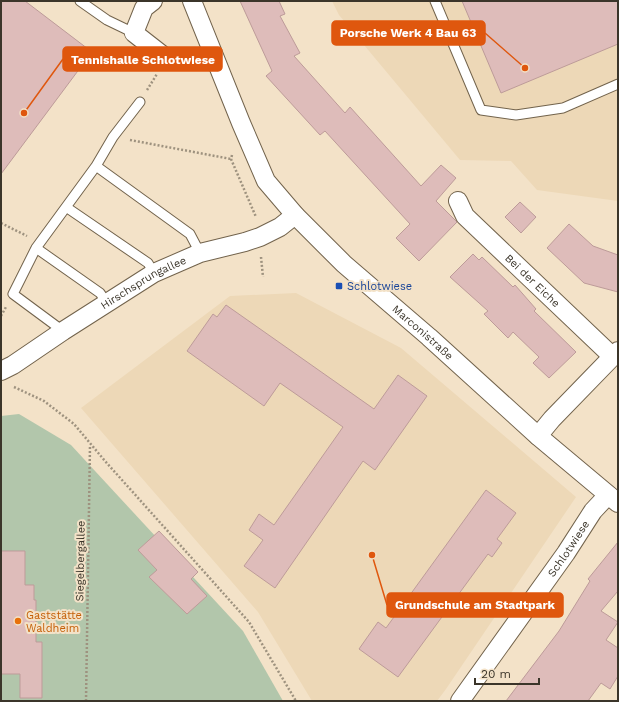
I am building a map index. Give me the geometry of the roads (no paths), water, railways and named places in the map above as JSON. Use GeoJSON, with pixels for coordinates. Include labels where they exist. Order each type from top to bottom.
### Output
{"type":"FeatureCollection","features":[{"type":"Feature","properties":{"kind":"street"},"geometry":{"type":"LineString","coordinates":[[153,1],[144,8],[134,33],[166,58],[192,60],[213,55]]}},
{"type":"Feature","properties":{"kind":"street","name":"Marconistraße"},"geometry":{"type":"LineString","coordinates":[[192,1],[266,181],[295,215],[344,264],[429,337],[538,436],[613,499]]}},
{"type":"Feature","properties":{"kind":"street","name":"Bei der Eiche"},"geometry":{"type":"LineString","coordinates":[[458,201],[465,216],[615,353],[552,419],[538,436]]}},
{"type":"Feature","properties":{"kind":"street","name":"Hirschsprungallee"},"geometry":{"type":"LineString","coordinates":[[5,378],[13,365],[154,273],[200,253],[260,237],[280,228],[295,215]]}},
{"type":"Feature","properties":{"kind":"street","name":"Schlotwiese"},"geometry":{"type":"LineString","coordinates":[[460,701],[566,553],[593,511],[613,499]]}},
{"type":"Feature","properties":{"kind":"lane"},"geometry":{"type":"LineString","coordinates":[[80,1],[107,20],[134,33]]}},
{"type":"Feature","properties":{"kind":"lane"},"geometry":{"type":"LineString","coordinates":[[435,1],[482,110],[516,116],[563,108],[618,84]]}},
{"type":"Feature","properties":{"kind":"lane"},"geometry":{"type":"LineString","coordinates":[[63,331],[13,294],[38,245],[96,166],[113,137],[140,102]]}},
{"type":"Feature","properties":{"kind":"lane"},"geometry":{"type":"LineString","coordinates":[[96,166],[190,234],[200,253]]}},
{"type":"Feature","properties":{"kind":"lane"},"geometry":{"type":"LineString","coordinates":[[66,207],[148,263],[154,273]]}},
{"type":"Feature","properties":{"kind":"lane"},"geometry":{"type":"LineString","coordinates":[[38,245],[100,293],[106,303]]}},
{"type":"Feature","properties":{"kind":"place","name":"Porsche Werk 4 Bau 63"},"geometry":{"type":"Point","coordinates":[525,68]}},
{"type":"Feature","properties":{"kind":"place","name":"Tennishalle Schlotwiese"},"geometry":{"type":"Point","coordinates":[24,113]}},
{"type":"Feature","properties":{"kind":"place","name":"Schlotwiese"},"geometry":{"type":"Point","coordinates":[339,286]}},
{"type":"Feature","properties":{"kind":"place","name":"Grundschule am Stadtpark"},"geometry":{"type":"Point","coordinates":[372,555]}},
{"type":"Feature","properties":{"kind":"place","name":"Gaststätte Waldheim"},"geometry":{"type":"Point","coordinates":[18,621]}}]}
